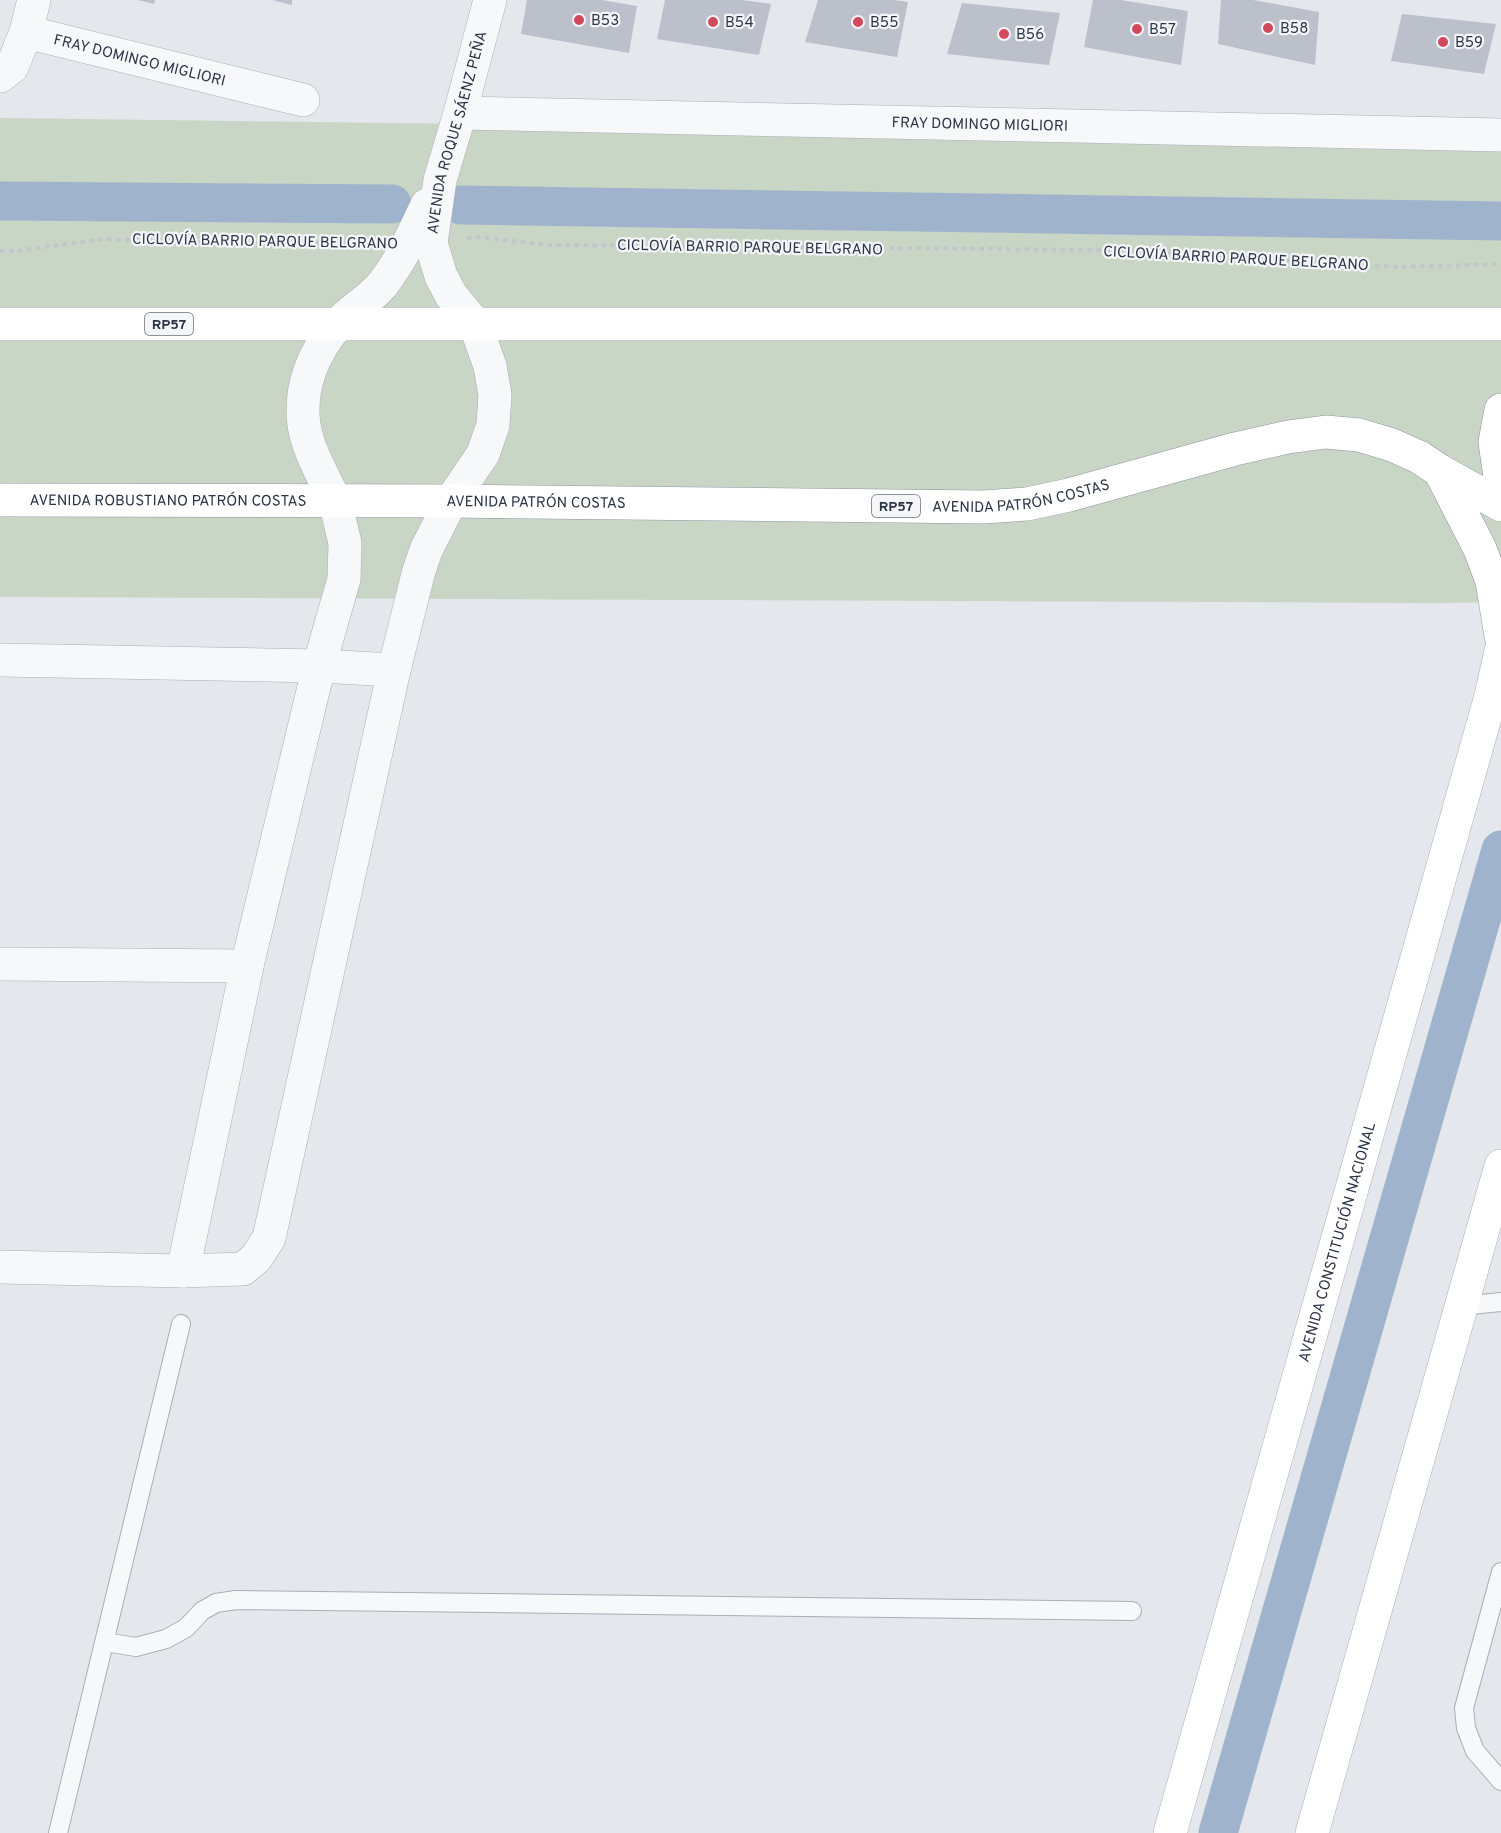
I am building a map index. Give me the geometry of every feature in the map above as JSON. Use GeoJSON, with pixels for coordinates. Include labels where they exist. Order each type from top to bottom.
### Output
{"type":"FeatureCollection","features":[{"type":"Feature","properties":{"kind":"main road","name":"RP57"},"geometry":{"type":"LineString","coordinates":[[0,324],[1501,324]]}},
{"type":"Feature","properties":{"kind":"main road"},"geometry":{"type":"LineString","coordinates":[[1501,410],[1495,442],[1501,484]]}},
{"type":"Feature","properties":{"kind":"main road","name":"AVENIDA PATRÓN COSTAS"},"geometry":{"type":"LineString","coordinates":[[335,501],[984,507],[1026,504],[1069,495],[1235,449],[1288,437],[1326,432],[1359,435],[1392,445],[1419,457],[1440,471]]}},
{"type":"Feature","properties":{"kind":"main road","name":"RP57"},"geometry":{"type":"LineString","coordinates":[[1440,471],[1501,505]]}},
{"type":"Feature","properties":{"kind":"main road"},"geometry":{"type":"LineString","coordinates":[[1440,471],[1480,549],[1492,581],[1501,636]]}},
{"type":"Feature","properties":{"kind":"main road","name":"AVENIDA ROBUSTIANO PATRÓN COSTAS"},"geometry":{"type":"LineString","coordinates":[[0,500],[335,501]]}},
{"type":"Feature","properties":{"kind":"main road","name":"AVENIDA CONSTITUCIÓN NACIONAL"},"geometry":{"type":"LineString","coordinates":[[1170,1833],[1487,708],[1501,651]]}},
{"type":"Feature","properties":{"kind":"main road"},"geometry":{"type":"LineString","coordinates":[[1312,1833],[1501,1166]]}},
{"type":"Feature","properties":{"kind":"street"},"geometry":{"type":"LineString","coordinates":[[0,76],[12,67],[26,32],[34,0]]}},
{"type":"Feature","properties":{"kind":"street","name":"AVENIDA ROQUE SÁENZ PEÑA"},"geometry":{"type":"LineString","coordinates":[[338,324],[380,286],[395,267],[420,243],[460,113],[490,0]]}},
{"type":"Feature","properties":{"kind":"street","name":"FRAY DOMINGO MIGLIORI"},"geometry":{"type":"LineString","coordinates":[[26,32],[303,100]]}},
{"type":"Feature","properties":{"kind":"street","name":"FRAY DOMINGO MIGLIORI"},"geometry":{"type":"LineString","coordinates":[[460,113],[1501,135]]}},
{"type":"Feature","properties":{"kind":"street","name":"AVENIDA ROQUE SÁENZ PEÑA"},"geometry":{"type":"LineString","coordinates":[[420,243],[451,295],[475,324]]}},
{"type":"Feature","properties":{"kind":"street"},"geometry":{"type":"LineString","coordinates":[[183,1271],[247,966],[319,666],[344,579],[345,543],[335,501],[310,448],[304,426],[303,394],[319,349],[338,324]]}},
{"type":"Feature","properties":{"kind":"street"},"geometry":{"type":"LineString","coordinates":[[0,1266],[183,1271],[243,1269],[256,1258],[269,1238],[394,670],[418,574],[426,550],[451,501],[483,454],[493,424],[495,395],[490,366],[475,324]]}},
{"type":"Feature","properties":{"kind":"street"},"geometry":{"type":"LineString","coordinates":[[0,660],[319,666],[394,670]]}},
{"type":"Feature","properties":{"kind":"street"},"geometry":{"type":"LineString","coordinates":[[0,964],[247,966]]}},
{"type":"Feature","properties":{"kind":"lane"},"geometry":{"type":"LineString","coordinates":[[1461,1306],[1501,1302]]}},
{"type":"Feature","properties":{"kind":"lane"},"geometry":{"type":"LineString","coordinates":[[58,1833],[181,1324]]}},
{"type":"Feature","properties":{"kind":"lane"},"geometry":{"type":"LineString","coordinates":[[1501,1572],[1464,1708],[1466,1728],[1475,1751],[1501,1781]]}},
{"type":"Feature","properties":{"kind":"lane"},"geometry":{"type":"LineString","coordinates":[[105,1642],[136,1647],[165,1639],[186,1628],[202,1611],[216,1603],[236,1600],[1132,1611]]}},
{"type":"Feature","properties":{"kind":"path","name":"CICLOVÍA BARRIO PARQUE BELGRANO"},"geometry":{"type":"LineString","coordinates":[[0,251],[16,251],[104,239],[229,243],[420,243],[478,237],[546,245],[1107,250],[1396,267],[1501,264]]}},
{"type":"Feature","properties":{"kind":"green space"},"geometry":{"type":"Polygon","coordinates":[[[0,118],[1501,137],[1501,602],[0,597],[0,118]]]}},
{"type":"Feature","properties":{"kind":"building"},"geometry":{"type":"Polygon","coordinates":[[[138,0],[155,0],[154,4],[138,0]]]}},
{"type":"Feature","properties":{"kind":"building"},"geometry":{"type":"Polygon","coordinates":[[[272,0],[292,0],[292,5],[272,0]]]}},
{"type":"Feature","properties":{"kind":"building","name":"B53"},"geometry":{"type":"Polygon","coordinates":[[[527,0],[602,0],[637,6],[629,53],[521,34],[527,0]]]}},
{"type":"Feature","properties":{"kind":"building","name":"B54"},"geometry":{"type":"Polygon","coordinates":[[[665,0],[742,0],[771,4],[759,55],[657,39],[665,0]]]}},
{"type":"Feature","properties":{"kind":"building","name":"B55"},"geometry":{"type":"Polygon","coordinates":[[[818,0],[908,2],[897,57],[805,42],[818,0]]]}},
{"type":"Feature","properties":{"kind":"building","name":"B57"},"geometry":{"type":"Polygon","coordinates":[[[1093,0],[1121,0],[1188,11],[1181,65],[1084,47],[1093,0]]]}},
{"type":"Feature","properties":{"kind":"building","name":"B58"},"geometry":{"type":"Polygon","coordinates":[[[1221,0],[1253,0],[1319,12],[1315,65],[1218,44],[1221,0]]]}},
{"type":"Feature","properties":{"kind":"building","name":"B56"},"geometry":{"type":"Polygon","coordinates":[[[962,3],[1060,13],[1049,65],[947,54],[962,3]]]}},
{"type":"Feature","properties":{"kind":"building","name":"B59"},"geometry":{"type":"Polygon","coordinates":[[[1402,14],[1496,24],[1484,74],[1391,61],[1402,14]]]}},
{"type":"Feature","properties":{"kind":"waterway"},"geometry":{"type":"LineString","coordinates":[[0,201],[392,204]]}},
{"type":"Feature","properties":{"kind":"waterway"},"geometry":{"type":"LineString","coordinates":[[461,205],[1501,221]]}},
{"type":"Feature","properties":{"kind":"waterway"},"geometry":{"type":"LineString","coordinates":[[1218,1833],[1501,850]]}},
{"type":"Feature","properties":{"kind":"place","name":"B53"},"geometry":{"type":"Point","coordinates":[579,20]}},
{"type":"Feature","properties":{"kind":"place","name":"B54"},"geometry":{"type":"Point","coordinates":[713,22]}},
{"type":"Feature","properties":{"kind":"place","name":"B55"},"geometry":{"type":"Point","coordinates":[858,22]}},
{"type":"Feature","properties":{"kind":"place","name":"B58"},"geometry":{"type":"Point","coordinates":[1268,28]}},
{"type":"Feature","properties":{"kind":"place","name":"B57"},"geometry":{"type":"Point","coordinates":[1137,29]}},
{"type":"Feature","properties":{"kind":"place","name":"B56"},"geometry":{"type":"Point","coordinates":[1004,34]}},
{"type":"Feature","properties":{"kind":"place","name":"B59"},"geometry":{"type":"Point","coordinates":[1443,42]}}]}
